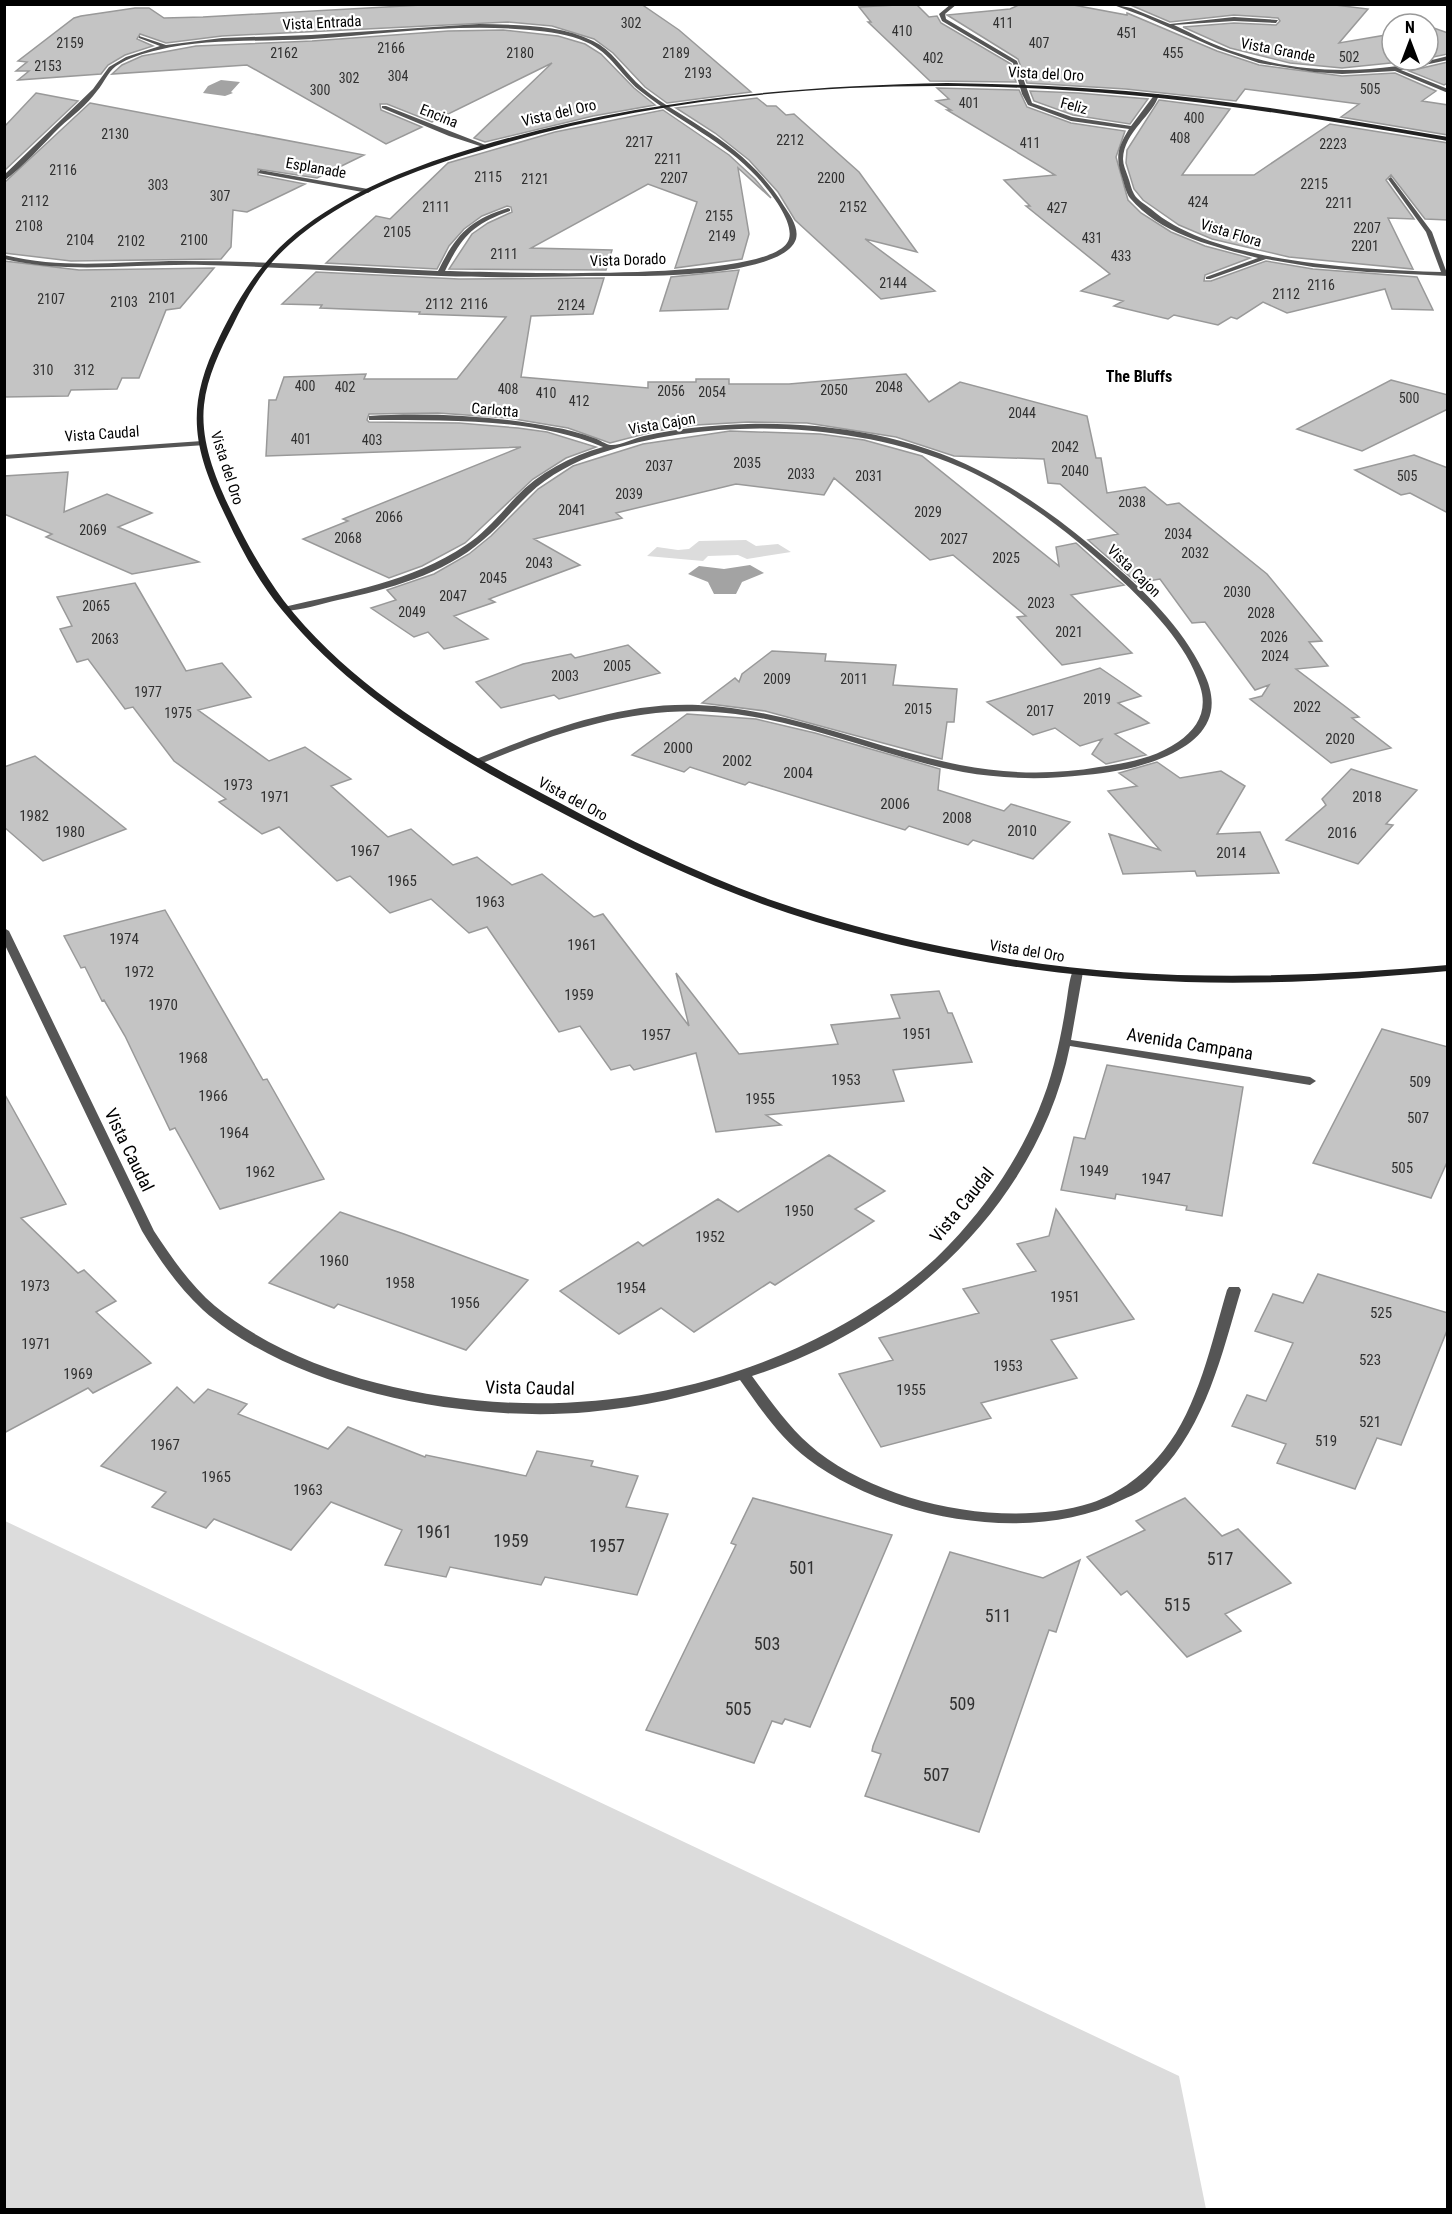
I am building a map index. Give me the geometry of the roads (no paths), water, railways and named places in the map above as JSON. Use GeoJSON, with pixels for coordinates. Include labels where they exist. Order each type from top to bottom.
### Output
{"type":"FeatureCollection","features":[{"type":"Feature","properties":{"kind":"street"},"geometry":{"type":"LineString","coordinates":[[955,4],[942,14],[944,20],[1014,62],[1019,71],[1021,86]]}},
{"type":"Feature","properties":{"kind":"street","name":"Vista Grande"},"geometry":{"type":"LineString","coordinates":[[1113,4],[1144,13],[1224,50],[1267,63],[1336,71],[1380,70]]}},
{"type":"Feature","properties":{"kind":"street"},"geometry":{"type":"LineString","coordinates":[[1170,24],[1234,19],[1276,21]]}},
{"type":"Feature","properties":{"kind":"street","name":"Vista Entrada"},"geometry":{"type":"LineString","coordinates":[[4,179],[95,90],[101,76],[109,68],[134,56],[166,47],[231,39],[286,39],[474,27],[521,28],[562,33],[596,43],[607,50],[638,87],[667,105]]}},
{"type":"Feature","properties":{"kind":"street"},"geometry":{"type":"LineString","coordinates":[[562,33],[579,27]]}},
{"type":"Feature","properties":{"kind":"street"},"geometry":{"type":"LineString","coordinates":[[141,37],[166,47]]}},
{"type":"Feature","properties":{"kind":"street"},"geometry":{"type":"LineString","coordinates":[[1403,72],[1448,91]]}},
{"type":"Feature","properties":{"kind":"street","name":"Vista del Oro"},"geometry":{"type":"LineString","coordinates":[[1448,139],[1264,108],[1157,95],[1021,86],[931,85],[806,90],[667,105],[585,120],[485,146],[422,168],[368,191],[309,226],[265,266],[245,292],[212,360],[200,397],[202,444],[240,542],[260,575],[316,640],[378,695],[477,762],[670,864],[789,910],[933,948],[1077,972],[1188,981],[1316,978],[1448,968]]}},
{"type":"Feature","properties":{"kind":"street","name":"Feliz"},"geometry":{"type":"LineString","coordinates":[[1021,86],[1030,104],[1037,107],[1071,119],[1134,128]]}},
{"type":"Feature","properties":{"kind":"street","name":"Vista Flora"},"geometry":{"type":"LineString","coordinates":[[1157,95],[1122,147],[1120,161],[1129,190],[1140,205],[1165,222],[1200,239],[1264,257],[1338,268],[1446,274]]}},
{"type":"Feature","properties":{"kind":"street","name":"Vista Dorado"},"geometry":{"type":"LineString","coordinates":[[265,266],[440,274],[569,275],[710,270],[753,263],[787,247],[793,240],[794,230],[777,198],[763,180],[730,147],[667,105]]}},
{"type":"Feature","properties":{"kind":"street","name":"Encina"},"geometry":{"type":"LineString","coordinates":[[384,106],[452,135],[485,146]]}},
{"type":"Feature","properties":{"kind":"street","name":"Esplanade"},"geometry":{"type":"LineString","coordinates":[[260,172],[368,191]]}},
{"type":"Feature","properties":{"kind":"street"},"geometry":{"type":"LineString","coordinates":[[1391,179],[1429,232],[1446,274]]}},
{"type":"Feature","properties":{"kind":"street"},"geometry":{"type":"LineString","coordinates":[[440,274],[456,239],[476,224],[508,210]]}},
{"type":"Feature","properties":{"kind":"street"},"geometry":{"type":"LineString","coordinates":[[4,257],[36,264],[75,267],[194,263],[265,266]]}},
{"type":"Feature","properties":{"kind":"street"},"geometry":{"type":"LineString","coordinates":[[1208,278],[1264,257]]}},
{"type":"Feature","properties":{"kind":"street","name":"Carlotta"},"geometry":{"type":"LineString","coordinates":[[372,418],[468,421],[560,429],[584,435],[611,448]]}},
{"type":"Feature","properties":{"kind":"street","name":"Vista Cajon"},"geometry":{"type":"LineString","coordinates":[[287,609],[378,588],[444,562],[470,547],[491,530],[514,501],[531,485],[562,467],[611,448],[667,435],[704,430],[781,427],[873,438],[924,450],[981,474],[1061,526],[1136,590],[1177,638],[1205,682],[1210,702],[1206,719],[1195,734],[1176,747],[1152,759],[1118,768],[1075,774],[1029,775],[983,772],[939,764],[771,715],[688,708],[641,711],[595,718],[552,730],[477,762]]}},
{"type":"Feature","properties":{"kind":"street","name":"Vista Caudal"},"geometry":{"type":"LineString","coordinates":[[4,457],[202,444]]}},
{"type":"Feature","properties":{"kind":"street","name":"Vista Caudal"},"geometry":{"type":"LineString","coordinates":[[4,931],[148,1231],[173,1271],[209,1308],[256,1341],[313,1368],[378,1389],[449,1403],[524,1408],[599,1405],[674,1394],[744,1375],[832,1337],[898,1297],[951,1251],[988,1207],[1025,1151],[1050,1095],[1065,1042],[1077,972]]}},
{"type":"Feature","properties":{"kind":"street","name":"Avenida Campana"},"geometry":{"type":"LineString","coordinates":[[1065,1042],[1310,1081]]}},
{"type":"Feature","properties":{"kind":"street"},"geometry":{"type":"LineString","coordinates":[[744,1375],[780,1425],[815,1457],[873,1490],[941,1512],[1014,1520],[1065,1515],[1102,1504],[1141,1483],[1169,1455],[1204,1385],[1234,1290]]}},
{"type":"Feature","properties":{"kind":"district","name":"The Bluffs"},"geometry":{"type":"Point","coordinates":[1139,376]}}]}
